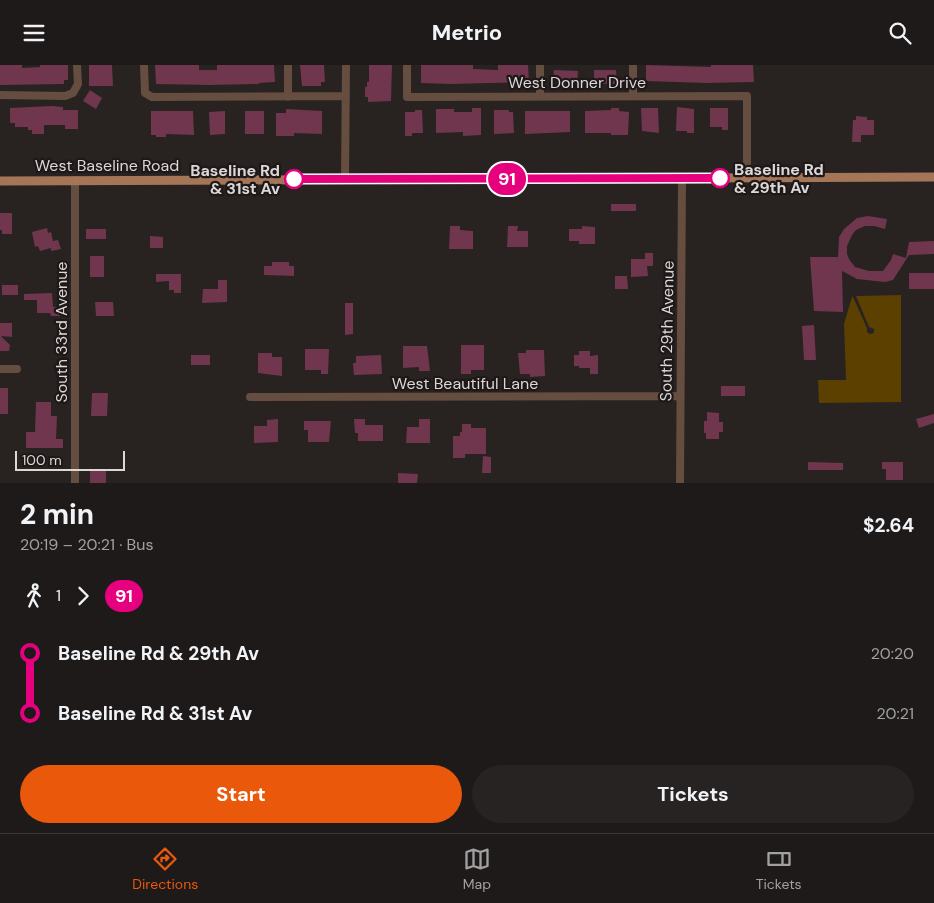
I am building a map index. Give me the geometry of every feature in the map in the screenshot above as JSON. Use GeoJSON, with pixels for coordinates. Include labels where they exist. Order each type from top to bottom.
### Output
{"type":"FeatureCollection","features":[{"type":"Feature","properties":{"kind":"main road","name":"West Baseline Road"},"geometry":{"type":"LineString","coordinates":[[0,181],[934,177]]}},
{"type":"Feature","properties":{"kind":"street"},"geometry":{"type":"LineString","coordinates":[[0,95],[65,96],[73,93],[78,84],[77,65]]}},
{"type":"Feature","properties":{"kind":"street"},"geometry":{"type":"LineString","coordinates":[[144,65],[145,93],[152,97],[346,96]]}},
{"type":"Feature","properties":{"kind":"street"},"geometry":{"type":"LineString","coordinates":[[288,65],[288,97]]}},
{"type":"Feature","properties":{"kind":"street"},"geometry":{"type":"LineString","coordinates":[[346,65],[346,179]]}},
{"type":"Feature","properties":{"kind":"street","name":"West Donner Drive"},"geometry":{"type":"LineString","coordinates":[[407,65],[407,97],[747,96],[746,178]]}},
{"type":"Feature","properties":{"kind":"street"},"geometry":{"type":"LineString","coordinates":[[540,65],[540,96]]}},
{"type":"Feature","properties":{"kind":"street"},"geometry":{"type":"LineString","coordinates":[[633,65],[633,96]]}},
{"type":"Feature","properties":{"kind":"street","name":"South 29th Avenue"},"geometry":{"type":"LineString","coordinates":[[680,483],[682,179]]}},
{"type":"Feature","properties":{"kind":"street","name":"South 33rd Avenue"},"geometry":{"type":"LineString","coordinates":[[74,180],[75,483]]}},
{"type":"Feature","properties":{"kind":"street"},"geometry":{"type":"LineString","coordinates":[[0,369],[17,369]]}},
{"type":"Feature","properties":{"kind":"street","name":"West Beautiful Lane"},"geometry":{"type":"LineString","coordinates":[[250,397],[680,396]]}},
{"type":"Feature","properties":{"kind":"shaded area"},"geometry":{"type":"Polygon","coordinates":[[[901,295],[901,402],[819,403],[818,380],[846,380],[844,324],[852,297],[867,328],[867,332],[870,334],[874,333],[874,329],[869,327],[856,296],[901,295]]]}},
{"type":"Feature","properties":{"kind":"building"},"geometry":{"type":"Polygon","coordinates":[[[0,65],[22,65],[22,68],[40,67],[40,65],[68,65],[68,80],[64,80],[64,84],[0,85],[0,65]]]}},
{"type":"Feature","properties":{"kind":"building"},"geometry":{"type":"Polygon","coordinates":[[[89,65],[112,65],[113,86],[89,86],[89,65]]]}},
{"type":"Feature","properties":{"kind":"building"},"geometry":{"type":"Polygon","coordinates":[[[155,65],[199,65],[199,70],[217,70],[217,65],[274,65],[275,82],[210,85],[156,84],[155,65]]]}},
{"type":"Feature","properties":{"kind":"building"},"geometry":{"type":"Polygon","coordinates":[[[300,65],[324,65],[325,82],[321,82],[321,86],[302,86],[300,65]]]}},
{"type":"Feature","properties":{"kind":"building"},"geometry":{"type":"Polygon","coordinates":[[[369,65],[392,65],[391,101],[368,102],[368,97],[365,97],[365,87],[367,87],[367,82],[369,82],[369,65]]]}},
{"type":"Feature","properties":{"kind":"building"},"geometry":{"type":"Polygon","coordinates":[[[421,65],[473,65],[473,69],[498,70],[498,65],[528,65],[529,82],[421,83],[421,65]]]}},
{"type":"Feature","properties":{"kind":"building"},"geometry":{"type":"Polygon","coordinates":[[[646,65],[711,67],[711,65],[753,65],[754,82],[646,81],[646,65]]]}},
{"type":"Feature","properties":{"kind":"building"},"geometry":{"type":"Polygon","coordinates":[[[554,70],[578,71],[577,85],[558,85],[558,79],[553,79],[554,70]]]}},
{"type":"Feature","properties":{"kind":"building"},"geometry":{"type":"Polygon","coordinates":[[[594,70],[616,70],[617,84],[594,84],[594,70]]]}},
{"type":"Feature","properties":{"kind":"building"},"geometry":{"type":"Polygon","coordinates":[[[90,90],[102,98],[96,109],[83,101],[90,90]]]}},
{"type":"Feature","properties":{"kind":"building"},"geometry":{"type":"Polygon","coordinates":[[[63,107],[63,110],[78,110],[78,129],[65,129],[65,125],[44,125],[44,134],[32,134],[32,130],[28,130],[28,127],[15,127],[15,123],[10,123],[10,108],[63,107]]]}},
{"type":"Feature","properties":{"kind":"building"},"geometry":{"type":"Polygon","coordinates":[[[677,107],[694,109],[694,133],[676,131],[677,107]]]}},
{"type":"Feature","properties":{"kind":"building"},"geometry":{"type":"Polygon","coordinates":[[[472,108],[481,108],[481,135],[463,136],[463,132],[436,133],[436,109],[472,112],[472,108]]]}},
{"type":"Feature","properties":{"kind":"building"},"geometry":{"type":"Polygon","coordinates":[[[611,108],[619,108],[619,111],[629,112],[628,135],[585,133],[585,111],[611,110],[611,108]]]}},
{"type":"Feature","properties":{"kind":"building"},"geometry":{"type":"Polygon","coordinates":[[[641,108],[658,108],[659,133],[642,131],[641,108]]]}},
{"type":"Feature","properties":{"kind":"building"},"geometry":{"type":"Polygon","coordinates":[[[710,108],[728,108],[728,130],[722,130],[722,127],[710,127],[710,108]]]}},
{"type":"Feature","properties":{"kind":"building"},"geometry":{"type":"Polygon","coordinates":[[[286,109],[322,111],[322,134],[294,133],[294,136],[276,136],[276,113],[286,113],[286,109]]]}},
{"type":"Feature","properties":{"kind":"building"},"geometry":{"type":"Polygon","coordinates":[[[415,110],[422,110],[423,133],[412,133],[412,136],[405,136],[405,112],[415,112],[415,110]]]}},
{"type":"Feature","properties":{"kind":"building"},"geometry":{"type":"Polygon","coordinates":[[[494,110],[509,110],[509,112],[513,112],[514,133],[494,134],[494,110]]]}},
{"type":"Feature","properties":{"kind":"building"},"geometry":{"type":"Polygon","coordinates":[[[151,111],[193,111],[194,135],[166,134],[166,137],[156,137],[156,135],[151,135],[151,111]]]}},
{"type":"Feature","properties":{"kind":"building"},"geometry":{"type":"Polygon","coordinates":[[[225,111],[225,134],[210,135],[209,112],[225,111]]]}},
{"type":"Feature","properties":{"kind":"building"},"geometry":{"type":"Polygon","coordinates":[[[245,111],[264,111],[264,134],[245,134],[245,111]]]}},
{"type":"Feature","properties":{"kind":"building"},"geometry":{"type":"Polygon","coordinates":[[[525,111],[570,111],[570,132],[525,134],[525,111]]]}},
{"type":"Feature","properties":{"kind":"building"},"geometry":{"type":"Polygon","coordinates":[[[856,116],[867,117],[867,120],[874,120],[874,135],[861,135],[861,142],[852,142],[853,120],[856,120],[856,116]]]}},
{"type":"Feature","properties":{"kind":"building"},"geometry":{"type":"Polygon","coordinates":[[[611,204],[636,204],[636,211],[611,211],[611,204]]]}},
{"type":"Feature","properties":{"kind":"building"},"geometry":{"type":"Polygon","coordinates":[[[0,213],[12,213],[12,234],[2,234],[2,230],[0,230],[0,213]]]}},
{"type":"Feature","properties":{"kind":"building"},"geometry":{"type":"Polygon","coordinates":[[[868,216],[887,219],[885,229],[865,226],[856,230],[852,235],[847,246],[847,254],[855,267],[869,271],[883,271],[893,254],[906,258],[909,242],[934,241],[934,254],[909,255],[893,280],[885,282],[857,279],[842,271],[843,312],[814,311],[810,257],[838,257],[839,237],[844,229],[857,218],[868,216]]]}},
{"type":"Feature","properties":{"kind":"building"},"geometry":{"type":"Polygon","coordinates":[[[450,226],[460,226],[460,230],[473,231],[473,249],[449,249],[450,226]]]}},
{"type":"Feature","properties":{"kind":"building"},"geometry":{"type":"Polygon","coordinates":[[[508,226],[518,226],[517,231],[528,231],[528,247],[507,247],[508,226]]]}},
{"type":"Feature","properties":{"kind":"building"},"geometry":{"type":"Polygon","coordinates":[[[582,226],[595,227],[595,244],[579,244],[579,241],[569,241],[569,229],[582,229],[582,226]]]}},
{"type":"Feature","properties":{"kind":"building"},"geometry":{"type":"Polygon","coordinates":[[[47,228],[48,233],[51,232],[53,241],[58,240],[61,249],[51,251],[51,248],[40,251],[38,246],[35,247],[32,232],[47,228]]]}},
{"type":"Feature","properties":{"kind":"building"},"geometry":{"type":"Polygon","coordinates":[[[86,229],[106,229],[106,239],[86,239],[86,229]]]}},
{"type":"Feature","properties":{"kind":"building"},"geometry":{"type":"Polygon","coordinates":[[[150,236],[163,237],[163,248],[150,248],[150,236]]]}},
{"type":"Feature","properties":{"kind":"building"},"geometry":{"type":"Polygon","coordinates":[[[645,253],[653,253],[653,266],[647,266],[648,276],[631,277],[631,259],[645,259],[645,253]]]}},
{"type":"Feature","properties":{"kind":"building"},"geometry":{"type":"Polygon","coordinates":[[[90,256],[104,256],[104,277],[90,277],[90,256]]]}},
{"type":"Feature","properties":{"kind":"building"},"geometry":{"type":"Polygon","coordinates":[[[272,262],[289,262],[289,266],[294,266],[294,276],[264,275],[264,266],[272,266],[272,262]]]}},
{"type":"Feature","properties":{"kind":"building"},"geometry":{"type":"Polygon","coordinates":[[[909,273],[934,273],[934,289],[909,289],[909,273]]]}},
{"type":"Feature","properties":{"kind":"building"},"geometry":{"type":"Polygon","coordinates":[[[156,274],[181,274],[181,293],[174,293],[174,290],[169,290],[169,281],[156,282],[156,274]]]}},
{"type":"Feature","properties":{"kind":"building"},"geometry":{"type":"Polygon","coordinates":[[[615,276],[627,276],[628,289],[615,289],[615,276]]]}},
{"type":"Feature","properties":{"kind":"building"},"geometry":{"type":"Polygon","coordinates":[[[218,280],[227,280],[227,302],[202,303],[203,289],[218,289],[218,280]]]}},
{"type":"Feature","properties":{"kind":"building"},"geometry":{"type":"Polygon","coordinates":[[[2,285],[18,285],[18,295],[2,295],[2,285]]]}},
{"type":"Feature","properties":{"kind":"building"},"geometry":{"type":"Polygon","coordinates":[[[52,293],[53,307],[60,307],[60,316],[51,316],[50,313],[37,313],[37,300],[24,300],[24,294],[52,293]]]}},
{"type":"Feature","properties":{"kind":"building"},"geometry":{"type":"Polygon","coordinates":[[[95,302],[113,302],[114,316],[96,316],[95,302]]]}},
{"type":"Feature","properties":{"kind":"building"},"geometry":{"type":"Polygon","coordinates":[[[345,303],[353,303],[353,334],[345,335],[345,303]]]}},
{"type":"Feature","properties":{"kind":"building"},"geometry":{"type":"Polygon","coordinates":[[[0,323],[12,323],[12,337],[1,336],[10,345],[9,351],[0,351],[0,323]]]}},
{"type":"Feature","properties":{"kind":"building"},"geometry":{"type":"Polygon","coordinates":[[[814,325],[816,360],[804,360],[802,326],[814,325]]]}},
{"type":"Feature","properties":{"kind":"building"},"geometry":{"type":"Polygon","coordinates":[[[461,345],[484,345],[484,370],[471,370],[471,374],[461,374],[461,345]]]}},
{"type":"Feature","properties":{"kind":"building"},"geometry":{"type":"Polygon","coordinates":[[[403,346],[427,346],[430,371],[419,371],[419,367],[403,368],[403,346]]]}},
{"type":"Feature","properties":{"kind":"building"},"geometry":{"type":"Polygon","coordinates":[[[305,349],[329,349],[328,374],[321,374],[321,370],[305,370],[305,349]]]}},
{"type":"Feature","properties":{"kind":"building"},"geometry":{"type":"Polygon","coordinates":[[[526,350],[544,350],[545,376],[530,377],[530,374],[520,374],[518,353],[526,353],[526,350]]]}},
{"type":"Feature","properties":{"kind":"building"},"geometry":{"type":"Polygon","coordinates":[[[579,351],[590,351],[590,356],[598,355],[598,374],[590,374],[590,368],[574,366],[574,355],[579,355],[579,351]]]}},
{"type":"Feature","properties":{"kind":"building"},"geometry":{"type":"Polygon","coordinates":[[[258,353],[272,353],[272,357],[282,357],[282,376],[258,373],[258,353]]]}},
{"type":"Feature","properties":{"kind":"building"},"geometry":{"type":"Polygon","coordinates":[[[191,355],[210,355],[210,365],[191,365],[191,355]]]}},
{"type":"Feature","properties":{"kind":"building"},"geometry":{"type":"Polygon","coordinates":[[[381,355],[382,374],[354,375],[353,363],[356,363],[356,356],[381,355]]]}},
{"type":"Feature","properties":{"kind":"building"},"geometry":{"type":"Polygon","coordinates":[[[721,386],[745,386],[745,396],[721,396],[721,386]]]}},
{"type":"Feature","properties":{"kind":"building"},"geometry":{"type":"Polygon","coordinates":[[[0,388],[8,388],[8,414],[0,414],[0,388]]]}},
{"type":"Feature","properties":{"kind":"building"},"geometry":{"type":"Polygon","coordinates":[[[92,393],[108,393],[107,416],[91,416],[92,393]]]}},
{"type":"Feature","properties":{"kind":"building"},"geometry":{"type":"Polygon","coordinates":[[[36,402],[51,402],[51,416],[57,416],[56,439],[63,439],[63,448],[26,448],[26,432],[35,432],[36,402]]]}},
{"type":"Feature","properties":{"kind":"building"},"geometry":{"type":"Polygon","coordinates":[[[707,412],[719,413],[719,422],[723,422],[723,432],[719,432],[719,439],[706,439],[704,421],[707,421],[707,412]]]}},
{"type":"Feature","properties":{"kind":"building"},"geometry":{"type":"Polygon","coordinates":[[[934,414],[934,423],[919,428],[916,419],[934,414]]]}},
{"type":"Feature","properties":{"kind":"building"},"geometry":{"type":"Polygon","coordinates":[[[278,419],[278,442],[254,443],[254,426],[267,426],[267,420],[278,419]]]}},
{"type":"Feature","properties":{"kind":"building"},"geometry":{"type":"Polygon","coordinates":[[[354,419],[365,419],[365,425],[383,425],[383,441],[358,441],[358,433],[355,433],[354,419]]]}},
{"type":"Feature","properties":{"kind":"building"},"geometry":{"type":"Polygon","coordinates":[[[419,419],[430,419],[430,443],[406,443],[407,427],[419,427],[419,419]]]}},
{"type":"Feature","properties":{"kind":"building"},"geometry":{"type":"Polygon","coordinates":[[[304,421],[331,421],[329,442],[308,442],[308,430],[304,430],[304,421]]]}},
{"type":"Feature","properties":{"kind":"building"},"geometry":{"type":"Polygon","coordinates":[[[462,424],[471,424],[471,428],[486,428],[486,454],[465,454],[465,458],[453,458],[453,436],[460,436],[462,424]]]}},
{"type":"Feature","properties":{"kind":"building"},"geometry":{"type":"Polygon","coordinates":[[[483,456],[491,457],[491,473],[482,473],[483,456]]]}},
{"type":"Feature","properties":{"kind":"building"},"geometry":{"type":"Polygon","coordinates":[[[808,462],[843,463],[843,470],[808,470],[808,462]]]}},
{"type":"Feature","properties":{"kind":"building"},"geometry":{"type":"Polygon","coordinates":[[[882,462],[903,462],[903,480],[886,480],[886,469],[882,469],[882,462]]]}},
{"type":"Feature","properties":{"kind":"building"},"geometry":{"type":"Polygon","coordinates":[[[90,471],[106,471],[106,483],[90,483],[90,471]]]}},
{"type":"Feature","properties":{"kind":"building"},"geometry":{"type":"Polygon","coordinates":[[[398,473],[418,474],[417,483],[398,483],[398,473]]]}},
{"type":"Feature","properties":{"kind":"bus line","name":"91"},"geometry":{"type":"LineString","coordinates":[[294,179],[720,178]]}},
{"type":"Feature","properties":{"kind":"place","name":"Baseline Rd & 29th Av"},"geometry":{"type":"Point","coordinates":[720,178]}},
{"type":"Feature","properties":{"kind":"place","name":"Baseline Rd & 31st Av"},"geometry":{"type":"Point","coordinates":[294,179]}}]}
